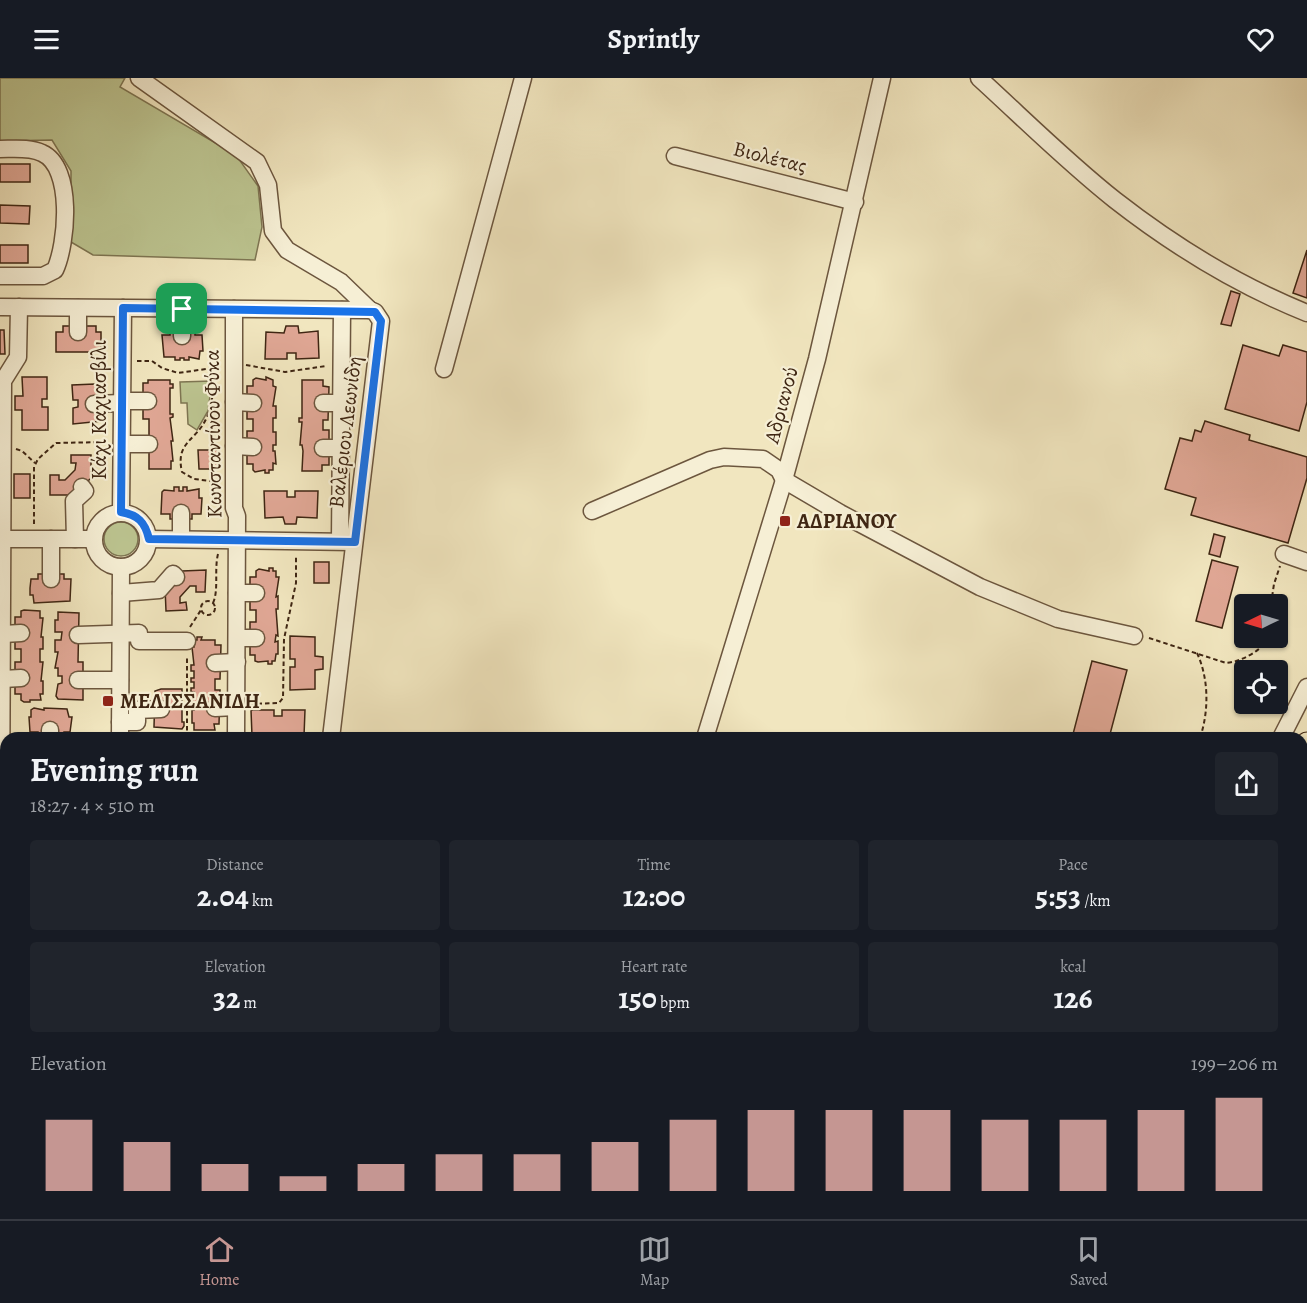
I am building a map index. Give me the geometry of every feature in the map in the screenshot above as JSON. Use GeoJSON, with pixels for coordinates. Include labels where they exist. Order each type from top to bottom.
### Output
{"type":"FeatureCollection","features":[{"type":"Feature","properties":{"kind":"street"},"geometry":{"type":"LineString","coordinates":[[139,78],[257,162],[268,185],[273,231],[287,250],[341,282],[372,311]]}},
{"type":"Feature","properties":{"kind":"street"},"geometry":{"type":"LineString","coordinates":[[444,369],[523,78]]}},
{"type":"Feature","properties":{"kind":"street","name":"Αδριανού"},"geometry":{"type":"LineString","coordinates":[[707,732],[784,480],[817,359],[882,78]]}},
{"type":"Feature","properties":{"kind":"street"},"geometry":{"type":"LineString","coordinates":[[979,78],[1114,199],[1167,238],[1229,277],[1273,300],[1307,313]]}},
{"type":"Feature","properties":{"kind":"street"},"geometry":{"type":"LineString","coordinates":[[0,149],[41,152],[55,162],[64,184],[62,254],[55,270],[43,276],[0,276]]}},
{"type":"Feature","properties":{"kind":"street","name":"Βιολέτας"},"geometry":{"type":"LineString","coordinates":[[675,156],[855,202]]}},
{"type":"Feature","properties":{"kind":"street"},"geometry":{"type":"LineString","coordinates":[[0,307],[234,309],[292,318],[342,310],[372,311]]}},
{"type":"Feature","properties":{"kind":"street"},"geometry":{"type":"LineString","coordinates":[[3,732],[2,539],[6,400],[3,381],[18,357],[19,307]]}},
{"type":"Feature","properties":{"kind":"street"},"geometry":{"type":"LineString","coordinates":[[78,308],[78,332]]}},
{"type":"Feature","properties":{"kind":"street","name":"Κάχι Καχιασβίλι"},"geometry":{"type":"LineString","coordinates":[[121,512],[123,308]]}},
{"type":"Feature","properties":{"kind":"street"},"geometry":{"type":"LineString","coordinates":[[182,309],[182,336]]}},
{"type":"Feature","properties":{"kind":"street","name":"Κωνσταντίνου Φύκα"},"geometry":{"type":"LineString","coordinates":[[234,309],[234,483],[230,540],[237,593],[236,732]]}},
{"type":"Feature","properties":{"kind":"street"},"geometry":{"type":"LineString","coordinates":[[149,539],[230,540],[292,535],[348,541],[341,448],[342,310]]}},
{"type":"Feature","properties":{"kind":"street","name":"Βαλέριου Λεωνίδη"},"geometry":{"type":"LineString","coordinates":[[330,732],[331,664],[381,321],[372,311]]}},
{"type":"Feature","properties":{"kind":"street"},"geometry":{"type":"LineString","coordinates":[[94,404],[148,401]]}},
{"type":"Feature","properties":{"kind":"street"},"geometry":{"type":"LineString","coordinates":[[234,402],[253,403]]}},
{"type":"Feature","properties":{"kind":"street"},"geometry":{"type":"LineString","coordinates":[[323,403],[341,403]]}},
{"type":"Feature","properties":{"kind":"street"},"geometry":{"type":"LineString","coordinates":[[122,443],[149,444]]}},
{"type":"Feature","properties":{"kind":"street"},"geometry":{"type":"LineString","coordinates":[[234,446],[253,447]]}},
{"type":"Feature","properties":{"kind":"street"},"geometry":{"type":"LineString","coordinates":[[323,448],[341,448]]}},
{"type":"Feature","properties":{"kind":"street"},"geometry":{"type":"LineString","coordinates":[[592,511],[689,468],[724,457],[763,459],[779,470],[784,480],[840,513],[980,587],[1080,626],[1134,636]]}},
{"type":"Feature","properties":{"kind":"street"},"geometry":{"type":"LineString","coordinates":[[75,539],[74,501],[85,490],[81,487]]}},
{"type":"Feature","properties":{"kind":"street"},"geometry":{"type":"LineString","coordinates":[[121,512],[132,514],[141,520],[149,539],[144,556],[129,566],[121,567],[105,562],[95,548],[94,539],[99,523],[105,517],[121,512]]}},
{"type":"Feature","properties":{"kind":"street"},"geometry":{"type":"LineString","coordinates":[[180,513],[181,539]]}},
{"type":"Feature","properties":{"kind":"street"},"geometry":{"type":"LineString","coordinates":[[2,539],[94,539]]}},
{"type":"Feature","properties":{"kind":"street"},"geometry":{"type":"LineString","coordinates":[[43,539],[51,579]]}},
{"type":"Feature","properties":{"kind":"street"},"geometry":{"type":"LineString","coordinates":[[1284,555],[1307,562]]}},
{"type":"Feature","properties":{"kind":"street"},"geometry":{"type":"LineString","coordinates":[[121,567],[120,730],[137,722],[137,710],[161,709]]}},
{"type":"Feature","properties":{"kind":"street"},"geometry":{"type":"LineString","coordinates":[[121,593],[159,590],[173,574],[176,577]]}},
{"type":"Feature","properties":{"kind":"street"},"geometry":{"type":"LineString","coordinates":[[237,593],[256,593]]}},
{"type":"Feature","properties":{"kind":"street"},"geometry":{"type":"LineString","coordinates":[[3,634],[21,633]]}},
{"type":"Feature","properties":{"kind":"street"},"geometry":{"type":"LineString","coordinates":[[78,635],[139,633],[139,641],[187,641]]}},
{"type":"Feature","properties":{"kind":"street"},"geometry":{"type":"LineString","coordinates":[[237,639],[256,638]]}},
{"type":"Feature","properties":{"kind":"street"},"geometry":{"type":"LineString","coordinates":[[215,663],[237,662]]}},
{"type":"Feature","properties":{"kind":"street"},"geometry":{"type":"LineString","coordinates":[[2,674],[21,678]]}},
{"type":"Feature","properties":{"kind":"street"},"geometry":{"type":"LineString","coordinates":[[78,680],[120,680]]}},
{"type":"Feature","properties":{"kind":"street"},"geometry":{"type":"LineString","coordinates":[[1284,732],[1307,687]]}},
{"type":"Feature","properties":{"kind":"street"},"geometry":{"type":"LineString","coordinates":[[215,708],[236,706]]}},
{"type":"Feature","properties":{"kind":"street"},"geometry":{"type":"LineString","coordinates":[[0,978],[0,1071]]}},
{"type":"Feature","properties":{"kind":"path"},"geometry":{"type":"LineString","coordinates":[[214,367],[213,394],[208,415],[202,427],[184,445],[181,468],[184,475],[194,479],[234,483]]}},
{"type":"Feature","properties":{"kind":"path"},"geometry":{"type":"LineString","coordinates":[[35,463],[48,448],[58,442],[122,443]]}},
{"type":"Feature","properties":{"kind":"path"},"geometry":{"type":"LineString","coordinates":[[3,449],[22,451],[35,463],[43,539]]}},
{"type":"Feature","properties":{"kind":"path"},"geometry":{"type":"LineString","coordinates":[[236,706],[279,703],[284,698],[284,639],[297,574],[292,535]]}},
{"type":"Feature","properties":{"kind":"path"},"geometry":{"type":"LineString","coordinates":[[201,610],[204,614],[211,614],[215,608],[213,603],[216,596],[215,567],[230,540]]}},
{"type":"Feature","properties":{"kind":"path"},"geometry":{"type":"LineString","coordinates":[[1272,594],[1284,555]]}},
{"type":"Feature","properties":{"kind":"path"},"geometry":{"type":"LineString","coordinates":[[187,732],[187,641],[190,626],[204,602],[213,603]]}},
{"type":"Feature","properties":{"kind":"path"},"geometry":{"type":"LineString","coordinates":[[1134,636],[1163,642],[1216,661],[1234,663],[1259,648]]}},
{"type":"Feature","properties":{"kind":"path"},"geometry":{"type":"LineString","coordinates":[[1197,653],[1202,669],[1207,705],[1201,732]]}},
{"type":"Feature","properties":{"kind":"green space"},"geometry":{"type":"Polygon","coordinates":[[[0,78],[125,78],[120,87],[236,155],[258,186],[262,227],[255,260],[93,255],[71,242],[71,171],[52,140],[0,141],[0,78]]]}},
{"type":"Feature","properties":{"kind":"green space"},"geometry":{"type":"Polygon","coordinates":[[[212,381],[208,411],[197,430],[188,424],[187,403],[181,403],[180,382],[212,381]]]}},
{"type":"Feature","properties":{"kind":"green space"},"geometry":{"type":"Polygon","coordinates":[[[121,522],[133,527],[138,539],[133,551],[121,556],[109,551],[104,539],[109,527],[121,522]]]}},
{"type":"Feature","properties":{"kind":"building"},"geometry":{"type":"Polygon","coordinates":[[[0,164],[30,164],[30,182],[0,182],[0,164]]]}},
{"type":"Feature","properties":{"kind":"building"},"geometry":{"type":"Polygon","coordinates":[[[0,205],[30,206],[29,224],[0,223],[0,205]]]}},
{"type":"Feature","properties":{"kind":"building"},"geometry":{"type":"Polygon","coordinates":[[[0,245],[28,245],[28,263],[0,263],[0,245]]]}},
{"type":"Feature","properties":{"kind":"building"},"geometry":{"type":"Polygon","coordinates":[[[1307,250],[1307,298],[1293,293],[1307,250]]]}},
{"type":"Feature","properties":{"kind":"building"},"geometry":{"type":"Polygon","coordinates":[[[1231,291],[1240,294],[1231,326],[1221,324],[1231,291]]]}},
{"type":"Feature","properties":{"kind":"building"},"geometry":{"type":"Polygon","coordinates":[[[63,326],[96,326],[96,332],[101,332],[101,352],[56,352],[56,332],[63,332],[63,326]]]}},
{"type":"Feature","properties":{"kind":"building"},"geometry":{"type":"Polygon","coordinates":[[[286,326],[298,326],[299,333],[318,331],[319,358],[296,359],[296,353],[287,353],[287,359],[265,359],[266,332],[284,333],[286,326]]]}},
{"type":"Feature","properties":{"kind":"building"},"geometry":{"type":"Polygon","coordinates":[[[0,330],[4,330],[5,354],[0,354],[0,330]]]}},
{"type":"Feature","properties":{"kind":"building"},"geometry":{"type":"Polygon","coordinates":[[[170,330],[195,330],[195,335],[202,335],[203,351],[200,351],[199,359],[189,357],[189,360],[180,358],[180,360],[175,360],[175,357],[164,357],[162,335],[170,335],[170,330]]]}},
{"type":"Feature","properties":{"kind":"building"},"geometry":{"type":"Polygon","coordinates":[[[1243,345],[1279,356],[1283,345],[1307,352],[1307,402],[1299,431],[1225,409],[1243,345]]]}},
{"type":"Feature","properties":{"kind":"building"},"geometry":{"type":"Polygon","coordinates":[[[22,377],[47,377],[47,399],[42,399],[42,407],[48,407],[48,430],[22,430],[22,410],[15,410],[15,396],[23,396],[22,377]]]}},
{"type":"Feature","properties":{"kind":"building"},"geometry":{"type":"Polygon","coordinates":[[[266,377],[273,380],[273,386],[276,387],[273,406],[276,406],[276,418],[273,418],[273,432],[276,432],[276,445],[273,445],[273,451],[275,451],[276,464],[273,463],[273,470],[269,470],[269,473],[265,473],[265,470],[255,472],[253,464],[247,464],[247,431],[253,431],[253,419],[247,419],[247,386],[253,386],[253,380],[256,378],[266,380],[266,377]]]}},
{"type":"Feature","properties":{"kind":"building"},"geometry":{"type":"Polygon","coordinates":[[[148,380],[170,380],[170,384],[173,384],[173,388],[170,388],[170,414],[173,414],[170,418],[173,441],[171,441],[173,461],[171,461],[171,469],[149,469],[149,419],[143,419],[143,383],[148,383],[148,380]]]}},
{"type":"Feature","properties":{"kind":"building"},"geometry":{"type":"Polygon","coordinates":[[[302,380],[323,380],[323,386],[329,387],[328,420],[323,420],[323,430],[329,430],[329,465],[322,465],[322,471],[302,471],[303,451],[300,445],[302,422],[299,422],[299,418],[302,418],[302,380]]]}},
{"type":"Feature","properties":{"kind":"building"},"geometry":{"type":"Polygon","coordinates":[[[72,385],[102,386],[102,421],[73,424],[73,408],[78,407],[78,400],[73,400],[72,385]]]}},
{"type":"Feature","properties":{"kind":"building"},"geometry":{"type":"Polygon","coordinates":[[[1205,421],[1250,435],[1249,440],[1307,457],[1307,478],[1288,543],[1191,515],[1196,498],[1165,489],[1180,438],[1192,441],[1195,430],[1201,432],[1205,421]]]}},
{"type":"Feature","properties":{"kind":"building"},"geometry":{"type":"Polygon","coordinates":[[[198,450],[218,450],[218,469],[199,469],[198,450]]]}},
{"type":"Feature","properties":{"kind":"building"},"geometry":{"type":"Polygon","coordinates":[[[71,455],[91,455],[91,478],[74,495],[50,495],[50,475],[59,475],[59,480],[65,480],[75,470],[76,463],[71,463],[71,455]]]}},
{"type":"Feature","properties":{"kind":"building"},"geometry":{"type":"Polygon","coordinates":[[[14,474],[30,474],[30,498],[14,498],[14,474]]]}},
{"type":"Feature","properties":{"kind":"building"},"geometry":{"type":"Polygon","coordinates":[[[174,487],[179,487],[179,491],[183,491],[183,487],[187,487],[187,491],[199,489],[199,498],[202,498],[201,514],[192,514],[192,519],[170,519],[170,514],[161,514],[162,492],[164,490],[174,491],[174,487]]]}},
{"type":"Feature","properties":{"kind":"building"},"geometry":{"type":"Polygon","coordinates":[[[264,491],[287,491],[287,497],[295,497],[295,491],[318,491],[317,518],[297,517],[296,524],[285,524],[283,517],[265,518],[264,491]]]}},
{"type":"Feature","properties":{"kind":"building"},"geometry":{"type":"Polygon","coordinates":[[[1214,534],[1225,537],[1220,557],[1209,554],[1214,534]]]}},
{"type":"Feature","properties":{"kind":"building"},"geometry":{"type":"Polygon","coordinates":[[[1212,560],[1238,567],[1222,628],[1196,621],[1212,560]]]}},
{"type":"Feature","properties":{"kind":"building"},"geometry":{"type":"Polygon","coordinates":[[[314,562],[329,562],[329,583],[314,583],[314,562]]]}},
{"type":"Feature","properties":{"kind":"building"},"geometry":{"type":"Polygon","coordinates":[[[269,568],[273,568],[273,571],[276,571],[276,577],[279,577],[276,597],[278,596],[278,609],[276,609],[278,636],[276,635],[275,642],[278,641],[278,654],[272,664],[268,664],[268,661],[255,661],[255,655],[250,655],[250,622],[256,622],[256,610],[250,610],[250,577],[256,577],[256,571],[259,569],[269,571],[269,568]]]}},
{"type":"Feature","properties":{"kind":"building"},"geometry":{"type":"Polygon","coordinates":[[[206,570],[205,592],[196,592],[196,586],[190,586],[180,597],[180,603],[186,602],[187,610],[166,611],[165,587],[182,571],[206,570]]]}},
{"type":"Feature","properties":{"kind":"building"},"geometry":{"type":"Polygon","coordinates":[[[38,574],[64,574],[64,579],[71,579],[70,601],[34,603],[33,595],[30,595],[31,579],[38,579],[38,574]]]}},
{"type":"Feature","properties":{"kind":"building"},"geometry":{"type":"Polygon","coordinates":[[[21,611],[40,611],[40,618],[43,618],[41,637],[43,637],[43,649],[40,649],[40,662],[43,662],[41,681],[43,681],[43,694],[40,694],[41,700],[30,700],[30,702],[21,700],[21,694],[15,694],[15,662],[21,662],[21,649],[15,649],[15,617],[21,617],[21,611]]]}},
{"type":"Feature","properties":{"kind":"building"},"geometry":{"type":"Polygon","coordinates":[[[58,612],[79,613],[78,662],[83,662],[83,700],[58,699],[56,696],[58,684],[62,683],[62,676],[58,676],[58,668],[55,668],[58,652],[55,652],[55,640],[61,640],[62,632],[55,632],[58,612]]]}},
{"type":"Feature","properties":{"kind":"building"},"geometry":{"type":"Polygon","coordinates":[[[290,636],[315,637],[315,656],[323,657],[323,669],[315,670],[315,689],[290,690],[290,667],[295,667],[295,659],[290,659],[290,636]]]}},
{"type":"Feature","properties":{"kind":"building"},"geometry":{"type":"Polygon","coordinates":[[[197,637],[202,637],[201,640],[215,640],[215,645],[221,645],[220,679],[215,679],[215,690],[220,690],[219,724],[214,724],[215,730],[194,730],[194,723],[192,723],[194,692],[191,692],[191,688],[194,688],[194,682],[191,682],[191,678],[194,678],[194,671],[191,671],[191,665],[194,665],[192,647],[197,637]]]}},
{"type":"Feature","properties":{"kind":"building"},"geometry":{"type":"Polygon","coordinates":[[[1092,661],[1127,670],[1111,732],[1074,732],[1092,661]]]}},
{"type":"Feature","properties":{"kind":"building"},"geometry":{"type":"Polygon","coordinates":[[[182,689],[182,693],[185,693],[185,698],[182,698],[184,726],[182,729],[154,727],[155,691],[182,689]]]}},
{"type":"Feature","properties":{"kind":"building"},"geometry":{"type":"Polygon","coordinates":[[[34,708],[67,709],[69,717],[72,717],[70,732],[30,732],[31,710],[34,708]]]}},
{"type":"Feature","properties":{"kind":"building"},"geometry":{"type":"Polygon","coordinates":[[[251,710],[274,710],[274,716],[282,716],[282,710],[305,710],[304,732],[252,732],[251,710]]]}},
{"type":"Feature","properties":{"kind":"place","name":"ΑΔΡΙΑΝΟΥ"},"geometry":{"type":"Point","coordinates":[785,521]}},
{"type":"Feature","properties":{"kind":"place","name":"ΜΕΛΙΣΣΑΝΙΔΗ"},"geometry":{"type":"Point","coordinates":[108,701]}},
{"type":"Feature","properties":{"kind":"route"},"geometry":{"type":"LineString","coordinates":[[123,308],[182,309],[370,310],[379,316],[381,321],[355,542],[149,539],[141,520],[132,514],[121,512],[123,308]]}}]}
